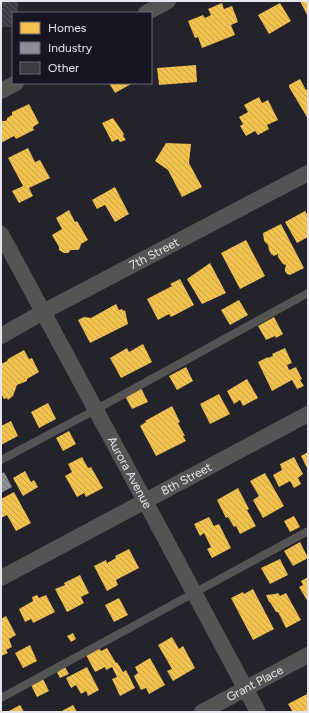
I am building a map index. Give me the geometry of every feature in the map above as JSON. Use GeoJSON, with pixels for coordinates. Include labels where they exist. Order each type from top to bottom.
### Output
{"type":"FeatureCollection","features":[{"type":"Feature","properties":{"kind":"street"},"geometry":{"type":"LineString","coordinates":[[148,12],[168,1]]}},
{"type":"Feature","properties":{"kind":"street"},"geometry":{"type":"LineString","coordinates":[[1,91],[14,84]]}},
{"type":"Feature","properties":{"kind":"street","name":"7th Street"},"geometry":{"type":"LineString","coordinates":[[1,336],[43,312],[308,173]]}},
{"type":"Feature","properties":{"kind":"street","name":"Aurora Avenue"},"geometry":{"type":"LineString","coordinates":[[1,234],[258,712]]}},
{"type":"Feature","properties":{"kind":"street","name":"8th Street"},"geometry":{"type":"LineString","coordinates":[[1,578],[308,414]]}},
{"type":"Feature","properties":{"kind":"street","name":"Grant Place"},"geometry":{"type":"LineString","coordinates":[[202,712],[308,655]]}},
{"type":"Feature","properties":{"kind":"lane"},"geometry":{"type":"LineString","coordinates":[[1,460],[308,293]]}},
{"type":"Feature","properties":{"kind":"lane"},"geometry":{"type":"LineString","coordinates":[[1,698],[195,594],[308,531]]}},
{"type":"Feature","properties":{"kind":"building: Homes"},"geometry":{"type":"Polygon","coordinates":[[[300,1],[308,1],[308,17],[300,1]]]}},
{"type":"Feature","properties":{"kind":"building: Homes"},"geometry":{"type":"Polygon","coordinates":[[[222,3],[224,9],[232,6],[238,22],[231,25],[235,35],[202,48],[198,37],[195,38],[188,21],[203,15],[205,18],[211,15],[208,9],[222,3]]]}},
{"type":"Feature","properties":{"kind":"building: Homes"},"geometry":{"type":"Polygon","coordinates":[[[280,3],[291,21],[269,34],[258,15],[280,3]]]}},
{"type":"Feature","properties":{"kind":"building: Homes"},"geometry":{"type":"Polygon","coordinates":[[[196,65],[197,82],[159,85],[157,68],[196,65]]]}},
{"type":"Feature","properties":{"kind":"building: Homes"},"geometry":{"type":"Polygon","coordinates":[[[300,79],[306,90],[308,89],[308,119],[289,87],[289,85],[300,79]]]}},
{"type":"Feature","properties":{"kind":"building: Homes"},"geometry":{"type":"Polygon","coordinates":[[[110,84],[131,84],[115,93],[110,84]]]}},
{"type":"Feature","properties":{"kind":"building: Homes"},"geometry":{"type":"Polygon","coordinates":[[[259,97],[262,103],[268,100],[278,120],[267,125],[269,129],[258,135],[255,131],[246,136],[240,126],[243,124],[239,117],[248,112],[244,105],[259,97]]]}},
{"type":"Feature","properties":{"kind":"building: Homes"},"geometry":{"type":"Polygon","coordinates":[[[29,104],[39,123],[33,127],[34,130],[16,139],[14,136],[1,143],[1,121],[7,120],[7,118],[12,115],[12,112],[29,104]]]}},
{"type":"Feature","properties":{"kind":"building: Homes"},"geometry":{"type":"Polygon","coordinates":[[[113,118],[124,134],[123,136],[126,140],[120,142],[118,139],[112,142],[102,123],[113,118]]]}},
{"type":"Feature","properties":{"kind":"building: Homes"},"geometry":{"type":"Polygon","coordinates":[[[166,143],[191,144],[189,163],[202,187],[182,197],[168,170],[155,161],[166,143]]]}},
{"type":"Feature","properties":{"kind":"building: Homes"},"geometry":{"type":"Polygon","coordinates":[[[28,148],[35,162],[40,160],[50,178],[29,188],[33,196],[19,203],[12,191],[23,186],[8,158],[28,148]]]}},
{"type":"Feature","properties":{"kind":"building: Homes"},"geometry":{"type":"Polygon","coordinates":[[[115,187],[129,214],[115,222],[105,205],[97,209],[92,200],[115,187]]]}},
{"type":"Feature","properties":{"kind":"building: Homes"},"geometry":{"type":"Polygon","coordinates":[[[69,210],[75,222],[77,221],[88,240],[81,244],[78,250],[71,250],[68,253],[64,253],[59,250],[59,247],[52,235],[62,229],[56,218],[69,210]]]}},
{"type":"Feature","properties":{"kind":"building: Homes"},"geometry":{"type":"Polygon","coordinates":[[[305,211],[308,216],[308,237],[297,243],[285,222],[305,211]]]}},
{"type":"Feature","properties":{"kind":"building: Homes"},"geometry":{"type":"Polygon","coordinates":[[[281,224],[304,268],[290,275],[285,271],[286,265],[283,264],[278,257],[278,254],[274,256],[271,254],[268,245],[264,241],[263,233],[281,224]]]}},
{"type":"Feature","properties":{"kind":"building: Homes"},"geometry":{"type":"Polygon","coordinates":[[[246,240],[265,276],[240,289],[221,253],[246,240]]]}},
{"type":"Feature","properties":{"kind":"building: Homes"},"geometry":{"type":"Polygon","coordinates":[[[210,263],[226,293],[202,304],[187,279],[210,263]]]}},
{"type":"Feature","properties":{"kind":"building: Homes"},"geometry":{"type":"Polygon","coordinates":[[[180,279],[194,305],[171,317],[169,314],[158,320],[147,299],[172,286],[170,284],[180,279]]]}},
{"type":"Feature","properties":{"kind":"building: Homes"},"geometry":{"type":"Polygon","coordinates":[[[239,300],[248,315],[230,325],[221,310],[239,300]]]}},
{"type":"Feature","properties":{"kind":"building: Homes"},"geometry":{"type":"Polygon","coordinates":[[[116,304],[119,310],[125,310],[128,324],[90,343],[78,320],[84,317],[91,318],[116,304]]]}},
{"type":"Feature","properties":{"kind":"building: Homes"},"geometry":{"type":"Polygon","coordinates":[[[274,317],[283,334],[276,338],[275,336],[266,340],[258,326],[274,317]]]}},
{"type":"Feature","properties":{"kind":"building: Homes"},"geometry":{"type":"Polygon","coordinates":[[[143,344],[152,362],[121,378],[110,358],[127,348],[129,352],[143,344]]]}},
{"type":"Feature","properties":{"kind":"building: Homes"},"geometry":{"type":"Polygon","coordinates":[[[285,348],[292,363],[287,365],[289,370],[296,367],[302,379],[300,380],[304,386],[297,389],[292,380],[272,391],[258,362],[273,356],[272,354],[285,348]]]}},
{"type":"Feature","properties":{"kind":"building: Homes"},"geometry":{"type":"Polygon","coordinates":[[[24,350],[29,359],[32,358],[39,372],[27,379],[27,381],[17,385],[13,396],[8,400],[7,398],[4,399],[1,393],[1,364],[24,350]]]}},
{"type":"Feature","properties":{"kind":"building: Homes"},"geometry":{"type":"Polygon","coordinates":[[[186,367],[193,381],[177,390],[169,376],[186,367]]]}},
{"type":"Feature","properties":{"kind":"building: Homes"},"geometry":{"type":"Polygon","coordinates":[[[247,379],[258,398],[243,406],[240,400],[234,404],[227,391],[247,379]]]}},
{"type":"Feature","properties":{"kind":"building: Homes"},"geometry":{"type":"Polygon","coordinates":[[[141,388],[148,402],[132,409],[125,396],[141,388]]]}},
{"type":"Feature","properties":{"kind":"building: Homes"},"geometry":{"type":"Polygon","coordinates":[[[219,394],[230,414],[210,424],[200,404],[219,394]]]}},
{"type":"Feature","properties":{"kind":"building: Homes"},"geometry":{"type":"Polygon","coordinates":[[[48,403],[56,419],[39,428],[31,412],[48,403]]]}},
{"type":"Feature","properties":{"kind":"building: Homes"},"geometry":{"type":"Polygon","coordinates":[[[172,406],[180,422],[178,423],[186,441],[156,456],[140,426],[146,422],[145,421],[172,406]]]}},
{"type":"Feature","properties":{"kind":"building: Homes"},"geometry":{"type":"Polygon","coordinates":[[[11,421],[18,436],[1,445],[1,426],[11,421]]]}},
{"type":"Feature","properties":{"kind":"building: Homes"},"geometry":{"type":"Polygon","coordinates":[[[69,431],[76,444],[63,451],[56,438],[69,431]]]}},
{"type":"Feature","properties":{"kind":"building: Homes"},"geometry":{"type":"Polygon","coordinates":[[[308,452],[308,470],[301,456],[308,452]]]}},
{"type":"Feature","properties":{"kind":"building: Homes"},"geometry":{"type":"Polygon","coordinates":[[[82,457],[88,468],[91,467],[103,488],[86,497],[84,493],[77,497],[65,476],[72,472],[68,464],[82,457]]]}},
{"type":"Feature","properties":{"kind":"building: Homes"},"geometry":{"type":"Polygon","coordinates":[[[294,457],[303,474],[298,478],[301,484],[294,488],[290,481],[279,487],[273,475],[282,470],[280,464],[294,457]]]}},
{"type":"Feature","properties":{"kind":"building: Homes"},"geometry":{"type":"Polygon","coordinates":[[[25,471],[31,482],[34,480],[38,487],[23,496],[13,478],[25,471]]]}},
{"type":"Feature","properties":{"kind":"building: Homes"},"geometry":{"type":"Polygon","coordinates":[[[265,473],[284,506],[263,518],[253,500],[259,496],[250,481],[265,473]]]}},
{"type":"Feature","properties":{"kind":"building: Homes"},"geometry":{"type":"Polygon","coordinates":[[[238,488],[249,509],[247,510],[256,526],[240,534],[236,526],[234,527],[228,517],[226,518],[217,500],[238,488]]]}},
{"type":"Feature","properties":{"kind":"building: Homes"},"geometry":{"type":"Polygon","coordinates":[[[14,492],[31,523],[16,531],[7,515],[1,518],[1,499],[14,492]]]}},
{"type":"Feature","properties":{"kind":"building: Homes"},"geometry":{"type":"Polygon","coordinates":[[[294,516],[300,527],[290,532],[284,521],[294,516]]]}},
{"type":"Feature","properties":{"kind":"building: Homes"},"geometry":{"type":"Polygon","coordinates":[[[209,517],[214,526],[219,524],[231,548],[212,558],[207,549],[211,547],[204,533],[200,536],[194,524],[209,517]]]}},
{"type":"Feature","properties":{"kind":"building: Homes"},"geometry":{"type":"Polygon","coordinates":[[[300,542],[308,558],[293,566],[284,551],[300,542]]]}},
{"type":"Feature","properties":{"kind":"building: Homes"},"geometry":{"type":"Polygon","coordinates":[[[129,549],[139,568],[116,580],[118,585],[107,591],[94,566],[106,560],[107,563],[116,558],[115,556],[129,549]]]}},
{"type":"Feature","properties":{"kind":"building: Homes"},"geometry":{"type":"Polygon","coordinates":[[[280,559],[288,575],[270,584],[261,568],[280,559]]]}},
{"type":"Feature","properties":{"kind":"building: Homes"},"geometry":{"type":"Polygon","coordinates":[[[80,575],[89,593],[81,597],[84,603],[67,612],[55,589],[65,585],[64,583],[80,575]]]}},
{"type":"Feature","properties":{"kind":"building: Homes"},"geometry":{"type":"Polygon","coordinates":[[[308,577],[308,602],[299,587],[303,585],[301,581],[308,577]]]}},
{"type":"Feature","properties":{"kind":"building: Homes"},"geometry":{"type":"Polygon","coordinates":[[[253,589],[274,629],[253,640],[231,598],[243,592],[244,594],[253,589]]]}},
{"type":"Feature","properties":{"kind":"building: Homes"},"geometry":{"type":"Polygon","coordinates":[[[278,593],[280,596],[286,593],[301,620],[286,628],[278,612],[276,612],[266,595],[278,593]]]}},
{"type":"Feature","properties":{"kind":"building: Homes"},"geometry":{"type":"Polygon","coordinates":[[[37,595],[39,598],[46,595],[55,612],[33,623],[31,619],[25,622],[19,609],[33,601],[32,597],[37,595]]]}},
{"type":"Feature","properties":{"kind":"building: Homes"},"geometry":{"type":"Polygon","coordinates":[[[119,598],[128,615],[114,622],[105,605],[119,598]]]}},
{"type":"Feature","properties":{"kind":"building: Homes"},"geometry":{"type":"Polygon","coordinates":[[[6,616],[16,635],[9,639],[12,647],[6,650],[8,653],[1,656],[1,619],[6,616]]]}},
{"type":"Feature","properties":{"kind":"building: Homes"},"geometry":{"type":"Polygon","coordinates":[[[73,633],[76,639],[71,642],[67,636],[73,633]]]}},
{"type":"Feature","properties":{"kind":"building: Homes"},"geometry":{"type":"Polygon","coordinates":[[[172,637],[179,649],[183,646],[195,668],[173,681],[167,671],[172,669],[158,645],[172,637]]]}},
{"type":"Feature","properties":{"kind":"building: Homes"},"geometry":{"type":"Polygon","coordinates":[[[30,645],[37,661],[23,668],[15,653],[30,645]]]}},
{"type":"Feature","properties":{"kind":"building: Homes"},"geometry":{"type":"Polygon","coordinates":[[[99,648],[101,651],[107,648],[123,672],[126,670],[135,688],[120,696],[112,679],[117,677],[112,667],[106,670],[105,667],[95,672],[86,655],[99,648]]]}},
{"type":"Feature","properties":{"kind":"building: Homes"},"geometry":{"type":"Polygon","coordinates":[[[150,658],[165,685],[149,694],[146,688],[141,690],[134,676],[138,673],[135,667],[150,658]]]}},
{"type":"Feature","properties":{"kind":"building: Homes"},"geometry":{"type":"Polygon","coordinates":[[[65,667],[69,674],[60,678],[57,672],[65,667]]]}},
{"type":"Feature","properties":{"kind":"building: Homes"},"geometry":{"type":"Polygon","coordinates":[[[87,667],[99,690],[88,696],[86,691],[81,694],[76,685],[71,688],[66,678],[87,667]]]}},
{"type":"Feature","properties":{"kind":"building: Homes"},"geometry":{"type":"Polygon","coordinates":[[[43,679],[49,691],[37,697],[31,685],[43,679]]]}},
{"type":"Feature","properties":{"kind":"building: Homes"},"geometry":{"type":"Polygon","coordinates":[[[307,694],[308,712],[293,712],[288,704],[307,694]]]}},
{"type":"Feature","properties":{"kind":"building: Homes"},"geometry":{"type":"Polygon","coordinates":[[[20,705],[24,712],[7,712],[20,705]]]}},
{"type":"Feature","properties":{"kind":"building: Homes"},"geometry":{"type":"Polygon","coordinates":[[[73,705],[77,712],[60,712],[73,705]]]}},
{"type":"Feature","properties":{"kind":"building: Industry"},"geometry":{"type":"Polygon","coordinates":[[[4,472],[12,487],[1,493],[1,474],[4,472]]]}},
{"type":"Feature","properties":{"kind":"building: Other"},"geometry":{"type":"Polygon","coordinates":[[[1,1],[19,1],[17,12],[12,12],[12,27],[1,27],[1,1]]]}}]}
